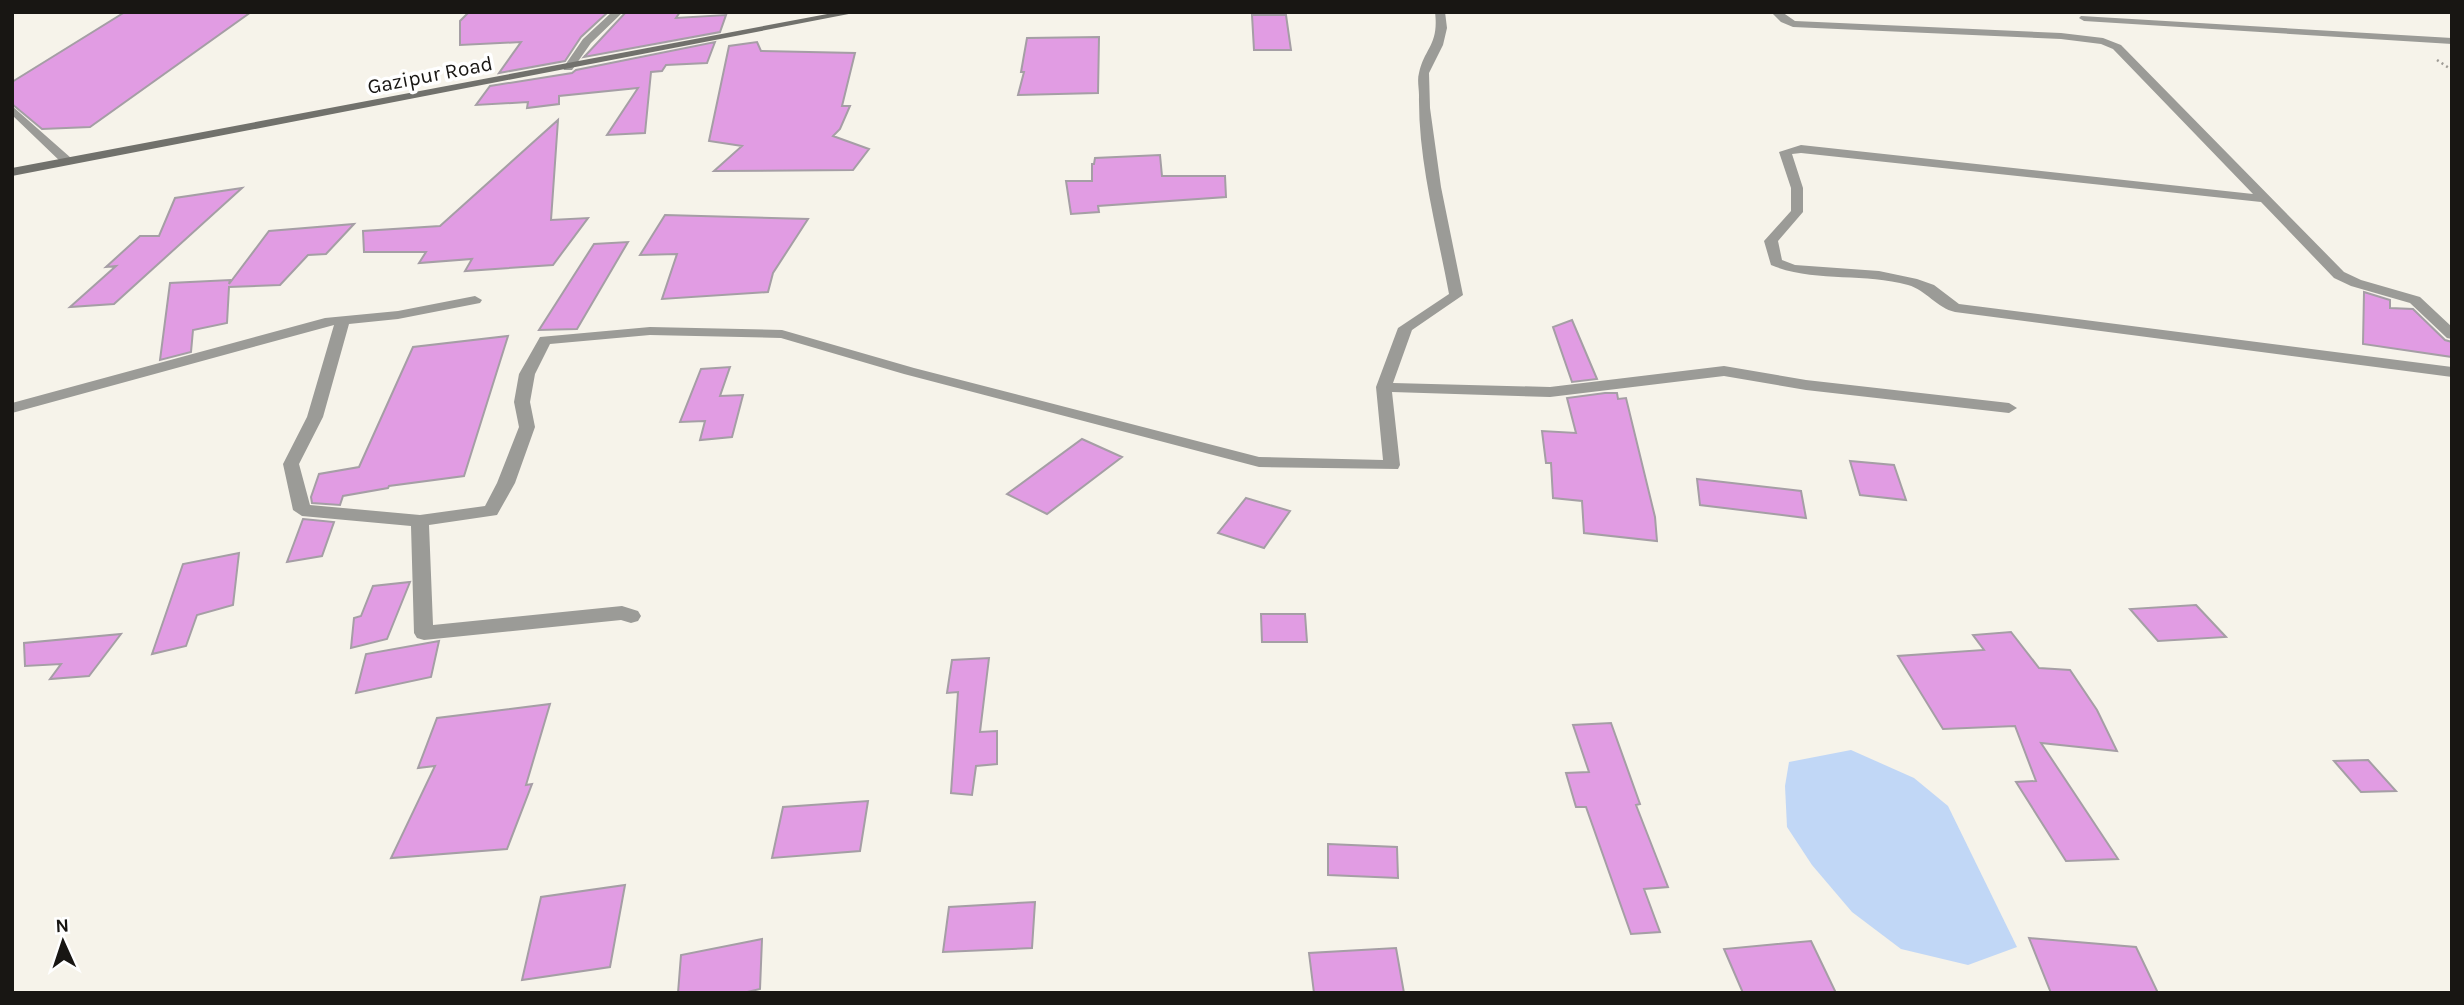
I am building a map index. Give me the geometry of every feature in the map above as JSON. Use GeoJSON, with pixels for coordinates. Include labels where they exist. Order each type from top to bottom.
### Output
{"type":"FeatureCollection","features":[{"type":"Feature","properties":{"kind":"street"},"geometry":{"type":"LineString","coordinates":[[568,68],[587,41],[618,12]]}},
{"type":"Feature","properties":{"kind":"street","name":"Gazipur Road"},"geometry":{"type":"LineString","coordinates":[[12,172],[854,12]]}},
{"type":"Feature","properties":{"kind":"street"},"geometry":{"type":"LineString","coordinates":[[343,320],[315,417],[291,464],[302,510],[420,521],[491,511],[506,483],[527,427],[522,402],[527,374],[545,340],[650,331],[782,334],[922,374],[1259,462],[1392,464],[1384,387],[1405,328],[1456,295],[1435,187],[1424,108],[1424,73],[1438,45],[1442,28],[1440,12]]}},
{"type":"Feature","properties":{"kind":"street"},"geometry":{"type":"LineString","coordinates":[[1776,12],[1793,24],[2047,36],[2103,41],[2117,47],[2267,198],[2339,275],[2356,284],[2415,300],[2452,335]]}},
{"type":"Feature","properties":{"kind":"street"},"geometry":{"type":"LineString","coordinates":[[2103,41],[2084,18],[2452,41]]}},
{"type":"Feature","properties":{"kind":"street"},"geometry":{"type":"LineString","coordinates":[[12,109],[66,161]]}},
{"type":"Feature","properties":{"kind":"street"},"geometry":{"type":"LineString","coordinates":[[2267,198],[1801,149],[1785,152],[1797,188],[1797,212],[1770,241],[1776,261],[1793,269],[1916,282],[1938,293],[1946,303],[1955,308],[2452,372]]}},
{"type":"Feature","properties":{"kind":"street"},"geometry":{"type":"LineString","coordinates":[[12,408],[325,322],[398,315],[475,300]]}},
{"type":"Feature","properties":{"kind":"street"},"geometry":{"type":"LineString","coordinates":[[1384,387],[1550,392],[1724,370],[1806,385],[2009,408]]}},
{"type":"Feature","properties":{"kind":"street"},"geometry":{"type":"LineString","coordinates":[[420,521],[424,633],[622,613],[631,616]]}},
{"type":"Feature","properties":{"kind":"water"},"geometry":{"type":"Polygon","coordinates":[[[1851,750],[1914,778],[1948,806],[2017,947],[1968,965],[1901,949],[1852,912],[1812,865],[1787,827],[1785,786],[1789,762],[1851,750]]]}},
{"type":"Feature","properties":{"kind":"building"},"geometry":{"type":"Polygon","coordinates":[[[125,12],[251,12],[90,127],[42,129],[12,104],[12,82],[125,12]]]}},
{"type":"Feature","properties":{"kind":"building"},"geometry":{"type":"Polygon","coordinates":[[[469,12],[608,12],[581,37],[565,61],[499,73],[521,42],[460,45],[460,21],[469,12]]]}},
{"type":"Feature","properties":{"kind":"building"},"geometry":{"type":"Polygon","coordinates":[[[626,12],[680,12],[676,18],[726,15],[720,32],[584,57],[626,12]]]}},
{"type":"Feature","properties":{"kind":"building"},"geometry":{"type":"Polygon","coordinates":[[[1252,15],[1286,15],[1291,50],[1254,50],[1252,15]]]}},
{"type":"Feature","properties":{"kind":"building"},"geometry":{"type":"Polygon","coordinates":[[[1099,37],[1098,93],[1018,95],[1024,72],[1021,72],[1027,38],[1099,37]]]}},
{"type":"Feature","properties":{"kind":"building"},"geometry":{"type":"Polygon","coordinates":[[[715,42],[707,63],[666,65],[662,71],[651,72],[645,133],[607,135],[638,88],[559,96],[559,104],[527,108],[528,102],[476,105],[490,86],[572,73],[715,42]]]}},
{"type":"Feature","properties":{"kind":"building"},"geometry":{"type":"Polygon","coordinates":[[[757,42],[761,51],[855,53],[842,106],[850,106],[840,129],[833,136],[869,149],[853,170],[714,171],[742,146],[709,141],[729,46],[757,42]]]}},
{"type":"Feature","properties":{"kind":"building"},"geometry":{"type":"Polygon","coordinates":[[[558,120],[551,220],[588,218],[553,265],[465,271],[472,259],[419,263],[426,252],[364,252],[363,231],[440,226],[558,120]]]}},
{"type":"Feature","properties":{"kind":"building"},"geometry":{"type":"Polygon","coordinates":[[[1160,155],[1162,176],[1225,176],[1226,197],[1098,206],[1099,212],[1071,214],[1066,181],[1092,181],[1092,164],[1095,158],[1160,155]]]}},
{"type":"Feature","properties":{"kind":"building"},"geometry":{"type":"Polygon","coordinates":[[[242,188],[114,304],[70,307],[116,266],[106,267],[140,236],[159,236],[175,198],[242,188]]]}},
{"type":"Feature","properties":{"kind":"building"},"geometry":{"type":"Polygon","coordinates":[[[665,215],[808,219],[773,273],[768,292],[662,299],[677,254],[640,255],[665,215]]]}},
{"type":"Feature","properties":{"kind":"building"},"geometry":{"type":"Polygon","coordinates":[[[354,224],[326,254],[308,255],[280,285],[229,287],[227,323],[193,330],[191,352],[160,360],[170,283],[230,280],[229,284],[269,231],[354,224]]]}},
{"type":"Feature","properties":{"kind":"building"},"geometry":{"type":"Polygon","coordinates":[[[628,242],[577,329],[539,330],[594,244],[628,242]]]}},
{"type":"Feature","properties":{"kind":"building"},"geometry":{"type":"Polygon","coordinates":[[[2364,292],[2390,300],[2390,308],[2413,309],[2445,340],[2452,342],[2452,357],[2363,344],[2364,292]]]}},
{"type":"Feature","properties":{"kind":"building"},"geometry":{"type":"Polygon","coordinates":[[[1572,320],[1597,379],[1572,382],[1553,327],[1572,320]]]}},
{"type":"Feature","properties":{"kind":"building"},"geometry":{"type":"Polygon","coordinates":[[[508,336],[464,476],[389,486],[343,496],[340,505],[312,503],[311,497],[319,474],[359,467],[413,347],[508,336]]]}},
{"type":"Feature","properties":{"kind":"building"},"geometry":{"type":"Polygon","coordinates":[[[730,367],[720,396],[743,395],[732,437],[700,440],[705,421],[680,422],[701,369],[730,367]]]}},
{"type":"Feature","properties":{"kind":"building"},"geometry":{"type":"Polygon","coordinates":[[[1617,393],[1618,399],[1626,398],[1655,517],[1657,541],[1584,533],[1582,501],[1553,498],[1551,463],[1546,463],[1542,431],[1576,433],[1567,398],[1617,393]]]}},
{"type":"Feature","properties":{"kind":"building"},"geometry":{"type":"Polygon","coordinates":[[[1082,439],[1122,457],[1047,514],[1007,494],[1082,439]]]}},
{"type":"Feature","properties":{"kind":"building"},"geometry":{"type":"Polygon","coordinates":[[[1850,461],[1894,465],[1906,500],[1860,495],[1850,461]]]}},
{"type":"Feature","properties":{"kind":"building"},"geometry":{"type":"Polygon","coordinates":[[[1697,479],[1801,491],[1806,518],[1700,505],[1697,479]]]}},
{"type":"Feature","properties":{"kind":"building"},"geometry":{"type":"Polygon","coordinates":[[[1246,498],[1290,511],[1264,548],[1218,533],[1246,498]]]}},
{"type":"Feature","properties":{"kind":"building"},"geometry":{"type":"Polygon","coordinates":[[[303,519],[334,522],[322,556],[287,562],[303,519]]]}},
{"type":"Feature","properties":{"kind":"building"},"geometry":{"type":"Polygon","coordinates":[[[239,553],[233,605],[197,615],[186,646],[152,654],[183,564],[239,553]]]}},
{"type":"Feature","properties":{"kind":"building"},"geometry":{"type":"Polygon","coordinates":[[[410,582],[387,639],[351,648],[354,618],[361,616],[373,586],[410,582]]]}},
{"type":"Feature","properties":{"kind":"building"},"geometry":{"type":"Polygon","coordinates":[[[2196,605],[2226,637],[2158,641],[2130,609],[2196,605]]]}},
{"type":"Feature","properties":{"kind":"building"},"geometry":{"type":"Polygon","coordinates":[[[1261,614],[1305,614],[1307,642],[1262,642],[1261,614]]]}},
{"type":"Feature","properties":{"kind":"building"},"geometry":{"type":"Polygon","coordinates":[[[2011,632],[2039,668],[2070,670],[2097,710],[2117,751],[2041,743],[2118,859],[2066,861],[2016,782],[2036,781],[2015,726],[1943,729],[1898,656],[1984,650],[1973,635],[2011,632]]]}},
{"type":"Feature","properties":{"kind":"building"},"geometry":{"type":"Polygon","coordinates":[[[121,634],[89,676],[50,679],[61,664],[25,666],[24,643],[121,634]]]}},
{"type":"Feature","properties":{"kind":"building"},"geometry":{"type":"Polygon","coordinates":[[[439,641],[431,677],[356,693],[366,654],[439,641]]]}},
{"type":"Feature","properties":{"kind":"building"},"geometry":{"type":"Polygon","coordinates":[[[989,658],[980,732],[997,731],[997,764],[976,766],[972,795],[951,793],[958,692],[947,693],[952,660],[989,658]]]}},
{"type":"Feature","properties":{"kind":"building"},"geometry":{"type":"Polygon","coordinates":[[[550,704],[526,785],[532,784],[507,849],[391,858],[435,766],[418,768],[437,718],[550,704]]]}},
{"type":"Feature","properties":{"kind":"building"},"geometry":{"type":"Polygon","coordinates":[[[1611,723],[1640,804],[1636,805],[1668,887],[1644,889],[1660,932],[1631,934],[1586,807],[1576,807],[1566,773],[1589,772],[1573,725],[1611,723]]]}},
{"type":"Feature","properties":{"kind":"building"},"geometry":{"type":"Polygon","coordinates":[[[2368,760],[2396,791],[2361,792],[2334,761],[2368,760]]]}},
{"type":"Feature","properties":{"kind":"building"},"geometry":{"type":"Polygon","coordinates":[[[868,801],[860,851],[772,858],[783,807],[868,801]]]}},
{"type":"Feature","properties":{"kind":"building"},"geometry":{"type":"Polygon","coordinates":[[[1328,844],[1397,847],[1398,878],[1328,875],[1328,844]]]}},
{"type":"Feature","properties":{"kind":"building"},"geometry":{"type":"Polygon","coordinates":[[[625,885],[610,967],[522,980],[541,897],[625,885]]]}},
{"type":"Feature","properties":{"kind":"building"},"geometry":{"type":"Polygon","coordinates":[[[1035,902],[1032,948],[943,952],[949,907],[1035,902]]]}},
{"type":"Feature","properties":{"kind":"building"},"geometry":{"type":"Polygon","coordinates":[[[2029,938],[2136,947],[2158,993],[2051,993],[2029,938]]]}},
{"type":"Feature","properties":{"kind":"building"},"geometry":{"type":"Polygon","coordinates":[[[762,939],[760,989],[743,993],[678,993],[681,955],[762,939]]]}},
{"type":"Feature","properties":{"kind":"building"},"geometry":{"type":"Polygon","coordinates":[[[1811,941],[1836,993],[1743,993],[1724,949],[1811,941]]]}},
{"type":"Feature","properties":{"kind":"building"},"geometry":{"type":"Polygon","coordinates":[[[1396,948],[1404,993],[1314,993],[1309,953],[1396,948]]]}}]}
